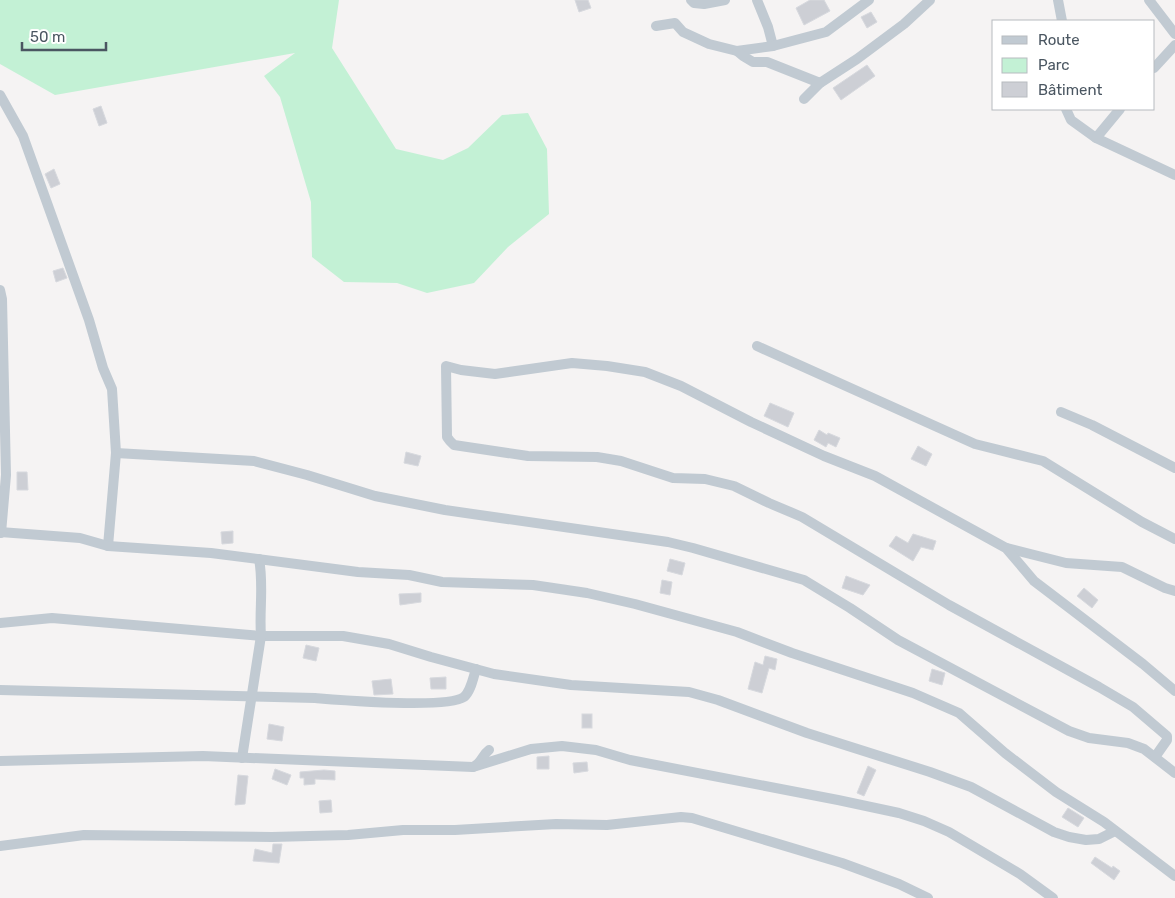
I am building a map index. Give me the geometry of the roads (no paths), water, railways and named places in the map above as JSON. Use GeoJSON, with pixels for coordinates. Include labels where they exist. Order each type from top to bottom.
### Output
{"type":"FeatureCollection","features":[{"type":"Feature","properties":{"kind":"street"},"geometry":{"type":"LineString","coordinates":[[692,0],[694,3],[704,4],[725,0]]}},
{"type":"Feature","properties":{"kind":"street"},"geometry":{"type":"LineString","coordinates":[[757,0],[768,27],[773,46]]}},
{"type":"Feature","properties":{"kind":"street"},"geometry":{"type":"LineString","coordinates":[[656,26],[675,23],[683,32],[709,44],[737,51],[773,46],[826,32],[869,0]]}},
{"type":"Feature","properties":{"kind":"street"},"geometry":{"type":"LineString","coordinates":[[804,99],[820,83],[857,59],[904,24],[930,0],[928,0]]}},
{"type":"Feature","properties":{"kind":"street"},"geometry":{"type":"LineString","coordinates":[[1058,0],[1062,20]]}},
{"type":"Feature","properties":{"kind":"street"},"geometry":{"type":"LineString","coordinates":[[1149,0],[1175,34]]}},
{"type":"Feature","properties":{"kind":"street"},"geometry":{"type":"LineString","coordinates":[[1155,67],[1175,45]]}},
{"type":"Feature","properties":{"kind":"street"},"geometry":{"type":"LineString","coordinates":[[737,51],[753,62],[767,62],[820,83]]}},
{"type":"Feature","properties":{"kind":"street"},"geometry":{"type":"LineString","coordinates":[[0,95],[23,136],[89,320],[103,368],[112,389],[116,453],[108,546]]}},
{"type":"Feature","properties":{"kind":"street"},"geometry":{"type":"LineString","coordinates":[[1066,110],[1071,120],[1096,138],[1175,175]]}},
{"type":"Feature","properties":{"kind":"street"},"geometry":{"type":"LineString","coordinates":[[1096,138],[1119,110]]}},
{"type":"Feature","properties":{"kind":"street"},"geometry":{"type":"LineString","coordinates":[[0,290],[2,299],[6,475],[1,533],[80,538],[108,546],[191,551],[358,572],[409,575],[442,582],[533,585],[587,593],[635,604],[737,632],[792,654],[913,693],[959,713],[1005,753],[1056,792],[1115,831],[1175,876]]}},
{"type":"Feature","properties":{"kind":"street"},"geometry":{"type":"LineString","coordinates":[[757,346],[974,444],[1043,461],[1142,522],[1175,539]]}},
{"type":"Feature","properties":{"kind":"street"},"geometry":{"type":"LineString","coordinates":[[1155,757],[1167,740],[1167,736],[1133,707],[949,605],[802,517],[734,486],[705,480],[673,478],[621,461],[597,458],[528,456],[454,445],[447,437],[446,366],[461,370],[495,374],[572,364],[607,366],[645,372],[680,386],[750,422],[824,456],[875,476],[1006,548],[1066,563],[1122,567],[1175,591]]}},
{"type":"Feature","properties":{"kind":"street"},"geometry":{"type":"LineString","coordinates":[[1061,412],[1092,425],[1175,468]]}},
{"type":"Feature","properties":{"kind":"street"},"geometry":{"type":"LineString","coordinates":[[116,453],[254,461],[375,496],[445,510],[668,542],[804,580],[898,640],[1069,731],[1089,738],[1128,743],[1144,749],[1175,772]]}},
{"type":"Feature","properties":{"kind":"street"},"geometry":{"type":"LineString","coordinates":[[1006,548],[1034,581],[1136,658],[1175,691]]}},
{"type":"Feature","properties":{"kind":"street"},"geometry":{"type":"LineString","coordinates":[[242,758],[261,636],[262,576],[260,559]]}},
{"type":"Feature","properties":{"kind":"street"},"geometry":{"type":"LineString","coordinates":[[2,620],[52,618],[261,636],[343,636],[389,644],[494,674],[571,685],[689,692],[718,700],[807,733],[971,787],[1054,832],[1086,840],[1099,839],[1115,831]]}},
{"type":"Feature","properties":{"kind":"street"},"geometry":{"type":"LineString","coordinates":[[0,690],[315,698],[405,703],[462,698],[468,693],[476,669]]}},
{"type":"Feature","properties":{"kind":"street"},"geometry":{"type":"LineString","coordinates":[[0,761],[203,756],[473,767],[531,749],[562,746],[596,750],[630,760],[864,805],[924,821],[949,832],[1020,874],[1053,898]]}},
{"type":"Feature","properties":{"kind":"street"},"geometry":{"type":"LineString","coordinates":[[473,767],[478,764],[483,755],[489,750]]}},
{"type":"Feature","properties":{"kind":"street"},"geometry":{"type":"LineString","coordinates":[[0,846],[84,835],[272,837],[348,835],[403,830],[455,830],[556,824],[607,825],[681,817],[692,818],[842,863],[899,884],[928,898]]}}]}
